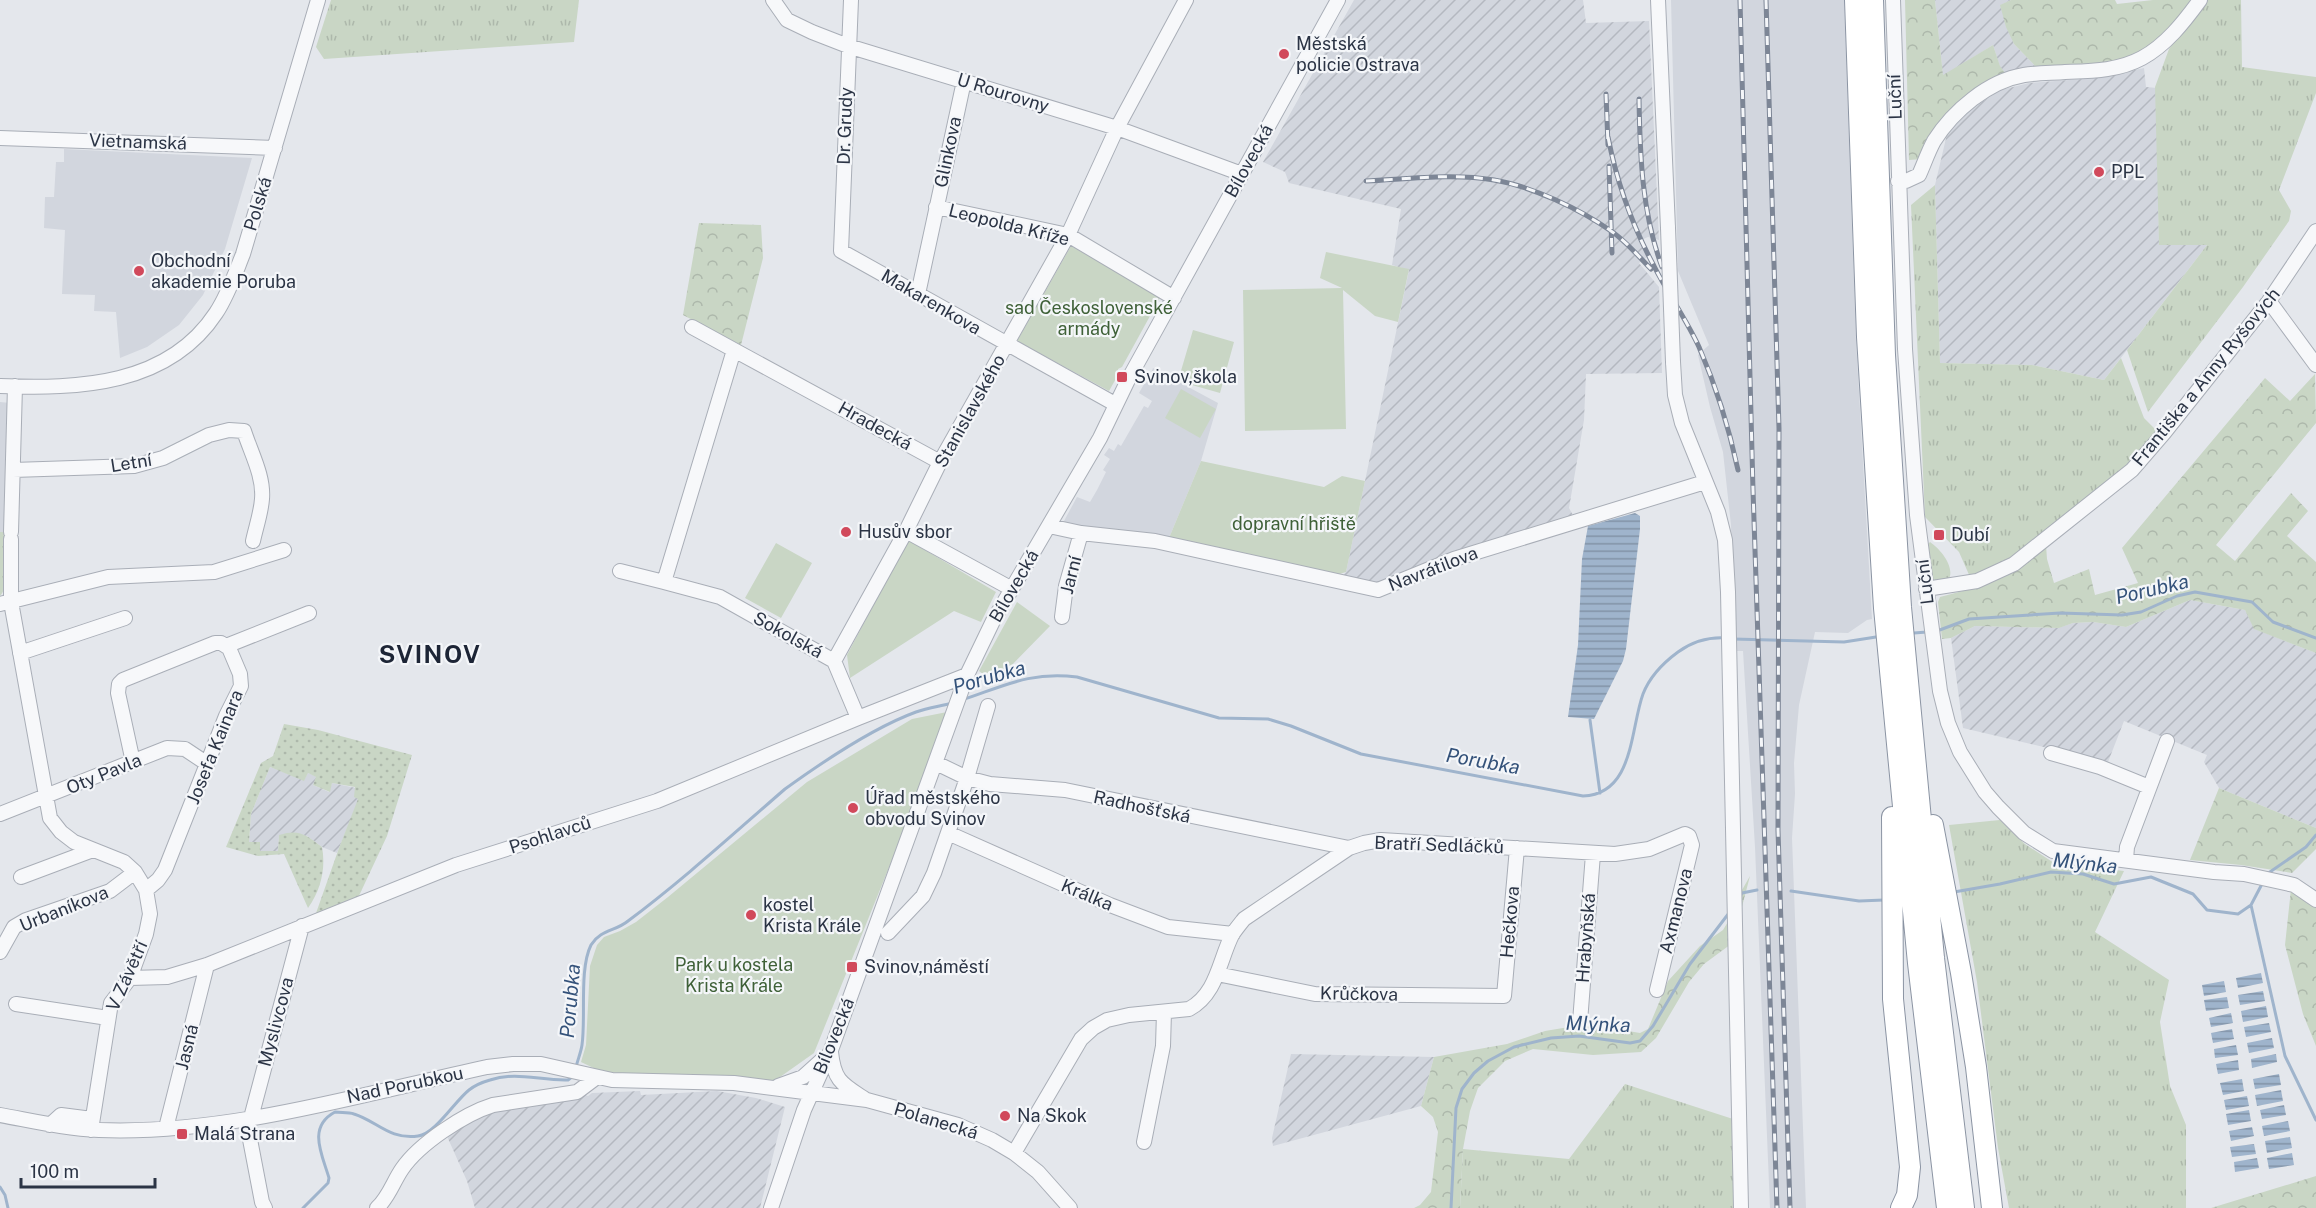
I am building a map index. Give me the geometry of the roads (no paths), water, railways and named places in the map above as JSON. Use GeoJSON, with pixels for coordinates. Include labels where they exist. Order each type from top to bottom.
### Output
{"type":"FeatureCollection","features":[{"type":"Feature","properties":{"kind":"highway"},"geometry":{"type":"LineString","coordinates":[[1855,0],[1867,337],[1898,664],[1964,1208]]}},
{"type":"Feature","properties":{"kind":"highway"},"geometry":{"type":"LineString","coordinates":[[1872,0],[1892,608]]}},
{"type":"Feature","properties":{"kind":"highway"},"geometry":{"type":"LineString","coordinates":[[1898,664],[1917,697],[1927,790],[1976,1067],[1992,1208]]}},
{"type":"Feature","properties":{"kind":"highway"},"geometry":{"type":"LineString","coordinates":[[1898,664],[1888,733],[1892,821],[1893,999],[1910,1167],[1907,1195],[1901,1208]]}},
{"type":"Feature","properties":{"kind":"highway"},"geometry":{"type":"LineString","coordinates":[[1898,664],[1918,963],[1947,1208]]}},
{"type":"Feature","properties":{"kind":"street","name":"Polská"},"geometry":{"type":"LineString","coordinates":[[0,386],[70,386],[118,379],[157,364],[191,340],[216,313],[243,254],[318,0]]}},
{"type":"Feature","properties":{"kind":"street","name":"U Rourovny"},"geometry":{"type":"LineString","coordinates":[[773,0],[787,20],[848,46],[1117,128],[1242,174]]}},
{"type":"Feature","properties":{"kind":"street","name":"Dr. Grudy"},"geometry":{"type":"LineString","coordinates":[[841,251],[851,0]]}},
{"type":"Feature","properties":{"kind":"street","name":"Stanislavského"},"geometry":{"type":"LineString","coordinates":[[834,661],[906,531],[940,462],[1068,236],[1117,128],[1186,0]]}},
{"type":"Feature","properties":{"kind":"street","name":"Bílovecká"},"geometry":{"type":"LineString","coordinates":[[771,1208],[811,1092],[831,1050],[959,694],[978,650],[1100,438],[1115,404],[1338,0]]}},
{"type":"Feature","properties":{"kind":"street"},"geometry":{"type":"LineString","coordinates":[[1658,0],[1675,395],[1682,423],[1718,512],[1725,540],[1729,624],[1741,1208]]}},
{"type":"Feature","properties":{"kind":"street","name":"Luční"},"geometry":{"type":"LineString","coordinates":[[1893,0],[1898,181],[1909,409],[1917,515],[1940,691],[1948,723],[1960,752],[1985,792],[1998,807],[2024,833],[2052,851],[2244,873],[2287,883],[2302,889],[2316,900]]}},
{"type":"Feature","properties":{"kind":"street"},"geometry":{"type":"LineString","coordinates":[[1898,181],[1906,181],[1919,175],[1933,143],[1951,118],[2003,80],[2025,75],[2101,70],[2136,60],[2172,35],[2200,0]]}},
{"type":"Feature","properties":{"kind":"street","name":"Glinkova"},"geometry":{"type":"LineString","coordinates":[[918,294],[964,81]]}},
{"type":"Feature","properties":{"kind":"street","name":"Vietnamská"},"geometry":{"type":"LineString","coordinates":[[0,138],[275,148]]}},
{"type":"Feature","properties":{"kind":"street","name":"Leopolda Kříže"},"geometry":{"type":"LineString","coordinates":[[936,207],[1068,236],[1174,298]]}},
{"type":"Feature","properties":{"kind":"street","name":"Františka a Anny Ryšových"},"geometry":{"type":"LineString","coordinates":[[1926,589],[1977,581],[2014,564],[2132,470],[2268,301],[2316,231]]}},
{"type":"Feature","properties":{"kind":"street","name":"Makarenkova"},"geometry":{"type":"LineString","coordinates":[[841,251],[1115,404]]}},
{"type":"Feature","properties":{"kind":"street"},"geometry":{"type":"LineString","coordinates":[[2268,301],[2316,365]]}},
{"type":"Feature","properties":{"kind":"street"},"geometry":{"type":"LineString","coordinates":[[620,571],[664,582],[734,350],[692,327]]}},
{"type":"Feature","properties":{"kind":"street","name":"Hradecká"},"geometry":{"type":"LineString","coordinates":[[734,350],[940,462]]}},
{"type":"Feature","properties":{"kind":"street","name":"V Závětří"},"geometry":{"type":"LineString","coordinates":[[15,386],[11,535],[6,603],[20,653],[50,818],[61,832],[74,842],[124,862],[135,872],[146,890],[150,914],[130,978],[111,1003],[92,1124]]}},
{"type":"Feature","properties":{"kind":"street","name":"Letní"},"geometry":{"type":"LineString","coordinates":[[13,470],[134,466],[163,458],[209,435],[229,430],[244,431],[261,478],[262,500],[254,541]]}},
{"type":"Feature","properties":{"kind":"street","name":"Navrátilova"},"geometry":{"type":"LineString","coordinates":[[1049,526],[1081,533],[1155,541],[1378,590],[1454,559],[1705,482]]}},
{"type":"Feature","properties":{"kind":"street"},"geometry":{"type":"LineString","coordinates":[[906,531],[1012,589]]}},
{"type":"Feature","properties":{"kind":"street","name":"Jarní"},"geometry":{"type":"LineString","coordinates":[[1062,617],[1066,586],[1081,533]]}},
{"type":"Feature","properties":{"kind":"street"},"geometry":{"type":"LineString","coordinates":[[6,603],[108,577],[214,572],[284,550]]}},
{"type":"Feature","properties":{"kind":"street","name":"Sokolská"},"geometry":{"type":"LineString","coordinates":[[664,582],[720,597],[834,661],[858,718]]}},
{"type":"Feature","properties":{"kind":"street"},"geometry":{"type":"LineString","coordinates":[[133,762],[118,693],[119,684],[123,680],[215,643],[226,646],[309,613]]}},
{"type":"Feature","properties":{"kind":"street"},"geometry":{"type":"LineString","coordinates":[[20,653],[124,618]]}},
{"type":"Feature","properties":{"kind":"street","name":"Josefa Kainara"},"geometry":{"type":"LineString","coordinates":[[146,890],[158,880],[165,870],[189,813],[206,763],[241,686],[240,674],[226,646]]}},
{"type":"Feature","properties":{"kind":"street","name":"Psohlavců"},"geometry":{"type":"LineString","coordinates":[[130,978],[167,977],[207,965],[456,865],[657,801],[967,675]]}},
{"type":"Feature","properties":{"kind":"street"},"geometry":{"type":"LineString","coordinates":[[888,933],[923,896],[934,873],[967,778],[988,706]]}},
{"type":"Feature","properties":{"kind":"street"},"geometry":{"type":"LineString","coordinates":[[2126,860],[2127,847],[2167,741]]}},
{"type":"Feature","properties":{"kind":"street","name":"Oty Pavla"},"geometry":{"type":"LineString","coordinates":[[0,814],[167,748],[185,748],[206,763]]}},
{"type":"Feature","properties":{"kind":"street"},"geometry":{"type":"LineString","coordinates":[[2051,753],[2100,767],[2149,787]]}},
{"type":"Feature","properties":{"kind":"street","name":"Radhošťská"},"geometry":{"type":"LineString","coordinates":[[936,763],[967,778],[990,784],[1065,790],[1349,848]]}},
{"type":"Feature","properties":{"kind":"street","name":"Králka"},"geometry":{"type":"LineString","coordinates":[[948,833],[1110,905],[1168,927],[1233,934]]}},
{"type":"Feature","properties":{"kind":"street","name":"Bratří Sedláčků"},"geometry":{"type":"LineString","coordinates":[[1014,1153],[1081,1039],[1107,1020],[1129,1015],[1189,1009],[1195,1006],[1211,989],[1233,934],[1244,919],[1349,848],[1381,840],[1615,854],[1649,849],[1686,834]]}},
{"type":"Feature","properties":{"kind":"street","name":"Axmanova"},"geometry":{"type":"LineString","coordinates":[[1657,990],[1692,845],[1691,839],[1686,834]]}},
{"type":"Feature","properties":{"kind":"street","name":"Hečkova"},"geometry":{"type":"LineString","coordinates":[[1504,996],[1517,848]]}},
{"type":"Feature","properties":{"kind":"street"},"geometry":{"type":"LineString","coordinates":[[21,877],[93,850]]}},
{"type":"Feature","properties":{"kind":"street","name":"Hrabyňská"},"geometry":{"type":"LineString","coordinates":[[1580,1022],[1593,854]]}},
{"type":"Feature","properties":{"kind":"street","name":"Urbaníkova"},"geometry":{"type":"LineString","coordinates":[[0,952],[14,927],[26,920],[110,891],[135,872]]}},
{"type":"Feature","properties":{"kind":"street","name":"Myslivcova"},"geometry":{"type":"LineString","coordinates":[[265,1208],[248,1129],[302,926]]}},
{"type":"Feature","properties":{"kind":"street","name":"Jasná"},"geometry":{"type":"LineString","coordinates":[[166,1128],[207,965]]}},
{"type":"Feature","properties":{"kind":"street","name":"Krůčkova"},"geometry":{"type":"LineString","coordinates":[[1217,974],[1315,994],[1504,996]]}},
{"type":"Feature","properties":{"kind":"street"},"geometry":{"type":"LineString","coordinates":[[16,1004],[108,1018]]}},
{"type":"Feature","properties":{"kind":"street"},"geometry":{"type":"LineString","coordinates":[[1144,1142],[1162,1046],[1164,1012]]}},
{"type":"Feature","properties":{"kind":"street"},"geometry":{"type":"LineString","coordinates":[[773,1087],[803,1077],[831,1050]]}},
{"type":"Feature","properties":{"kind":"street"},"geometry":{"type":"LineString","coordinates":[[831,1050],[833,1069],[840,1082],[867,1100]]}},
{"type":"Feature","properties":{"kind":"street","name":"Nad Porubkou"},"geometry":{"type":"LineString","coordinates":[[0,1115],[50,1125],[92,1124],[166,1128],[251,1118],[487,1067],[513,1064],[541,1064],[612,1080],[734,1083],[811,1092]]}},
{"type":"Feature","properties":{"kind":"street"},"geometry":{"type":"LineString","coordinates":[[377,1208],[385,1201],[404,1166],[421,1149],[449,1128],[493,1105],[577,1092],[587,1087],[597,1077]]}},
{"type":"Feature","properties":{"kind":"street","name":"Polanecká"},"geometry":{"type":"LineString","coordinates":[[811,1092],[867,1100],[964,1127],[982,1135],[1014,1153],[1047,1181],[1070,1208]]}},
{"type":"Feature","properties":{"kind":"water"},"geometry":{"type":"Polygon","coordinates":[[[1635,513],[1640,516],[1640,529],[1623,661],[1594,719],[1568,717],[1578,645],[1582,559],[1588,526],[1635,513]]]}},
{"type":"Feature","properties":{"kind":"water"},"geometry":{"type":"Polygon","coordinates":[[[2261,973],[2263,983],[2238,988],[2236,978],[2261,973]]]}},
{"type":"Feature","properties":{"kind":"water"},"geometry":{"type":"Polygon","coordinates":[[[2224,981],[2226,992],[2204,996],[2202,985],[2224,981]]]}},
{"type":"Feature","properties":{"kind":"water"},"geometry":{"type":"Polygon","coordinates":[[[2263,991],[2265,1001],[2240,1005],[2238,995],[2263,991]]]}},
{"type":"Feature","properties":{"kind":"water"},"geometry":{"type":"Polygon","coordinates":[[[2227,997],[2229,1008],[2206,1011],[2204,1000],[2227,997]]]}},
{"type":"Feature","properties":{"kind":"water"},"geometry":{"type":"Polygon","coordinates":[[[2266,1006],[2268,1017],[2243,1022],[2241,1011],[2266,1006]]]}},
{"type":"Feature","properties":{"kind":"water"},"geometry":{"type":"Polygon","coordinates":[[[2231,1013],[2233,1023],[2211,1027],[2209,1018],[2231,1013]]]}},
{"type":"Feature","properties":{"kind":"water"},"geometry":{"type":"Polygon","coordinates":[[[2269,1023],[2271,1032],[2246,1037],[2244,1027],[2269,1023]]]}},
{"type":"Feature","properties":{"kind":"water"},"geometry":{"type":"Polygon","coordinates":[[[2232,1029],[2234,1039],[2213,1043],[2211,1033],[2232,1029]]]}},
{"type":"Feature","properties":{"kind":"water"},"geometry":{"type":"Polygon","coordinates":[[[2272,1038],[2274,1048],[2249,1053],[2247,1043],[2272,1038]]]}},
{"type":"Feature","properties":{"kind":"water"},"geometry":{"type":"Polygon","coordinates":[[[2236,1045],[2238,1055],[2215,1058],[2214,1049],[2236,1045]]]}},
{"type":"Feature","properties":{"kind":"water"},"geometry":{"type":"Polygon","coordinates":[[[2276,1054],[2277,1062],[2252,1068],[2251,1059],[2276,1054]]]}},
{"type":"Feature","properties":{"kind":"water"},"geometry":{"type":"Polygon","coordinates":[[[2238,1060],[2239,1070],[2218,1074],[2216,1064],[2238,1060]]]}},
{"type":"Feature","properties":{"kind":"water"},"geometry":{"type":"Polygon","coordinates":[[[2279,1074],[2281,1085],[2255,1089],[2253,1079],[2279,1074]]]}},
{"type":"Feature","properties":{"kind":"water"},"geometry":{"type":"Polygon","coordinates":[[[2242,1079],[2244,1091],[2223,1095],[2220,1083],[2242,1079]]]}},
{"type":"Feature","properties":{"kind":"water"},"geometry":{"type":"Polygon","coordinates":[[[2281,1090],[2283,1101],[2257,1106],[2255,1095],[2281,1090]]]}},
{"type":"Feature","properties":{"kind":"water"},"geometry":{"type":"Polygon","coordinates":[[[2247,1096],[2249,1106],[2226,1110],[2224,1100],[2247,1096]]]}},
{"type":"Feature","properties":{"kind":"water"},"geometry":{"type":"Polygon","coordinates":[[[2284,1105],[2286,1115],[2262,1119],[2260,1110],[2284,1105]]]}},
{"type":"Feature","properties":{"kind":"water"},"geometry":{"type":"Polygon","coordinates":[[[2249,1110],[2251,1121],[2228,1125],[2226,1114],[2249,1110]]]}},
{"type":"Feature","properties":{"kind":"water"},"geometry":{"type":"Polygon","coordinates":[[[2288,1121],[2290,1131],[2264,1136],[2262,1126],[2288,1121]]]}},
{"type":"Feature","properties":{"kind":"water"},"geometry":{"type":"Polygon","coordinates":[[[2252,1127],[2254,1136],[2231,1141],[2229,1131],[2252,1127]]]}},
{"type":"Feature","properties":{"kind":"water"},"geometry":{"type":"Polygon","coordinates":[[[2290,1137],[2292,1148],[2267,1153],[2265,1141],[2290,1137]]]}},
{"type":"Feature","properties":{"kind":"water"},"geometry":{"type":"Polygon","coordinates":[[[2254,1144],[2256,1154],[2232,1157],[2230,1147],[2254,1144]]]}},
{"type":"Feature","properties":{"kind":"water"},"geometry":{"type":"Polygon","coordinates":[[[2292,1153],[2294,1165],[2269,1169],[2267,1158],[2292,1153]]]}},
{"type":"Feature","properties":{"kind":"water"},"geometry":{"type":"Polygon","coordinates":[[[2257,1158],[2259,1168],[2235,1172],[2234,1162],[2257,1158]]]}},
{"type":"Feature","properties":{"kind":"waterway","name":"Porubka"},"geometry":{"type":"LineString","coordinates":[[1937,631],[1969,619],[2060,613],[2122,615],[2141,612],[2177,596],[2195,592],[2252,602],[2273,622],[2316,638]]}},
{"type":"Feature","properties":{"kind":"waterway","name":"Porubka"},"geometry":{"type":"LineString","coordinates":[[1914,633],[1927,632]]}},
{"type":"Feature","properties":{"kind":"waterway","name":"Porubka"},"geometry":{"type":"LineString","coordinates":[[1733,639],[1844,642],[1876,637]]}},
{"type":"Feature","properties":{"kind":"waterway","name":"Porubka"},"geometry":{"type":"LineString","coordinates":[[962,700],[1031,678],[1077,677],[1219,718],[1268,719],[1361,754],[1583,796],[1600,793],[1612,784],[1621,772],[1632,742],[1643,694],[1649,681],[1658,670],[1672,656],[1689,645],[1707,639],[1726,638]]}},
{"type":"Feature","properties":{"kind":"waterway","name":"Porubka"},"geometry":{"type":"LineString","coordinates":[[576,1067],[582,1048],[587,955],[591,945],[599,936],[623,924],[648,905],[785,789],[815,768],[866,736],[900,719],[952,703]]}},
{"type":"Feature","properties":{"kind":"waterway"},"geometry":{"type":"LineString","coordinates":[[1590,720],[1600,793]]}},
{"type":"Feature","properties":{"kind":"waterway","name":"Mlýnka"},"geometry":{"type":"LineString","coordinates":[[2267,874],[2306,847],[2316,835]]}},
{"type":"Feature","properties":{"kind":"waterway","name":"Mlýnka"},"geometry":{"type":"LineString","coordinates":[[1954,892],[2051,872],[2083,874],[2114,884],[2151,877],[2193,894],[2207,910],[2238,914],[2251,905],[2263,882]]}},
{"type":"Feature","properties":{"kind":"waterway","name":"Mlýnka"},"geometry":{"type":"LineString","coordinates":[[1739,898],[1742,893],[1757,890]]}},
{"type":"Feature","properties":{"kind":"waterway","name":"Mlýnka"},"geometry":{"type":"LineString","coordinates":[[1791,891],[1859,901],[1884,900]]}},
{"type":"Feature","properties":{"kind":"waterway"},"geometry":{"type":"LineString","coordinates":[[2251,905],[2285,1056],[2316,1120]]}},
{"type":"Feature","properties":{"kind":"waterway","name":"Mlýnka"},"geometry":{"type":"LineString","coordinates":[[1451,1208],[1456,1108],[1462,1089],[1474,1073],[1488,1061],[1514,1047],[1551,1038],[1579,1036],[1630,1043],[1640,1041],[1653,1026],[1690,964],[1729,913]]}},
{"type":"Feature","properties":{"kind":"waterway","name":"Porubka"},"geometry":{"type":"LineString","coordinates":[[303,1208],[328,1183],[329,1178],[320,1151],[319,1133],[326,1118],[335,1112],[354,1114],[391,1133],[418,1136],[431,1130],[463,1095],[484,1082],[509,1076],[558,1080],[568,1080],[573,1076]]}},
{"type":"Feature","properties":{"kind":"waterway","name":"Porubka"},"geometry":{"type":"LineString","coordinates":[[0,1187],[5,1195],[8,1208]]}},
{"type":"Feature","properties":{"kind":"railway"},"geometry":{"type":"LineString","coordinates":[[1740,0],[1753,490],[1777,1208]]}},
{"type":"Feature","properties":{"kind":"railway"},"geometry":{"type":"LineString","coordinates":[[1766,0],[1779,428],[1778,830],[1790,1208]]}},
{"type":"Feature","properties":{"kind":"railway"},"geometry":{"type":"LineString","coordinates":[[1606,94],[1608,145]]}},
{"type":"Feature","properties":{"kind":"railway"},"geometry":{"type":"LineString","coordinates":[[1639,99],[1643,184],[1650,226],[1662,267]]}},
{"type":"Feature","properties":{"kind":"railway"},"geometry":{"type":"LineString","coordinates":[[1608,137],[1626,203],[1639,235],[1705,362],[1722,407],[1738,470]]}},
{"type":"Feature","properties":{"kind":"railway"},"geometry":{"type":"LineString","coordinates":[[1609,166],[1612,253]]}},
{"type":"Feature","properties":{"kind":"railway"},"geometry":{"type":"LineString","coordinates":[[1366,181],[1463,177],[1494,180],[1524,187],[1570,207],[1599,223],[1622,239],[1651,269]]}},
{"type":"Feature","properties":{"kind":"place","name":"Městská policie Ostrava"},"geometry":{"type":"Point","coordinates":[1284,54]}},
{"type":"Feature","properties":{"kind":"place","name":"PPL"},"geometry":{"type":"Point","coordinates":[2099,172]}},
{"type":"Feature","properties":{"kind":"place","name":"Obchodní akademie Poruba"},"geometry":{"type":"Point","coordinates":[139,271]}},
{"type":"Feature","properties":{"kind":"place","name":"Svinov,škola"},"geometry":{"type":"Point","coordinates":[1122,377]}},
{"type":"Feature","properties":{"kind":"place","name":"Husův sbor"},"geometry":{"type":"Point","coordinates":[846,532]}},
{"type":"Feature","properties":{"kind":"place","name":"Dubí"},"geometry":{"type":"Point","coordinates":[1939,535]}},
{"type":"Feature","properties":{"kind":"place","name":"Úřad městského obvodu Svinov"},"geometry":{"type":"Point","coordinates":[853,808]}},
{"type":"Feature","properties":{"kind":"place","name":"kostel Krista Krále"},"geometry":{"type":"Point","coordinates":[751,915]}},
{"type":"Feature","properties":{"kind":"place","name":"Svinov,náměstí"},"geometry":{"type":"Point","coordinates":[852,967]}},
{"type":"Feature","properties":{"kind":"place","name":"Na Skok"},"geometry":{"type":"Point","coordinates":[1005,1116]}},
{"type":"Feature","properties":{"kind":"place","name":"Malá Strana"},"geometry":{"type":"Point","coordinates":[182,1134]}},
{"type":"Feature","properties":{"kind":"district","name":"SVINOV"},"geometry":{"type":"Point","coordinates":[430,655]}},
{"type":"Feature","properties":{"kind":"park label","name":"sad Československé armády"},"geometry":{"type":"Point","coordinates":[1089,318]}},
{"type":"Feature","properties":{"kind":"park label","name":"dopravní hřiště"},"geometry":{"type":"Point","coordinates":[1294,524]}},
{"type":"Feature","properties":{"kind":"park label","name":"Park u kostela Krista Krále"},"geometry":{"type":"Point","coordinates":[734,975]}}]}
